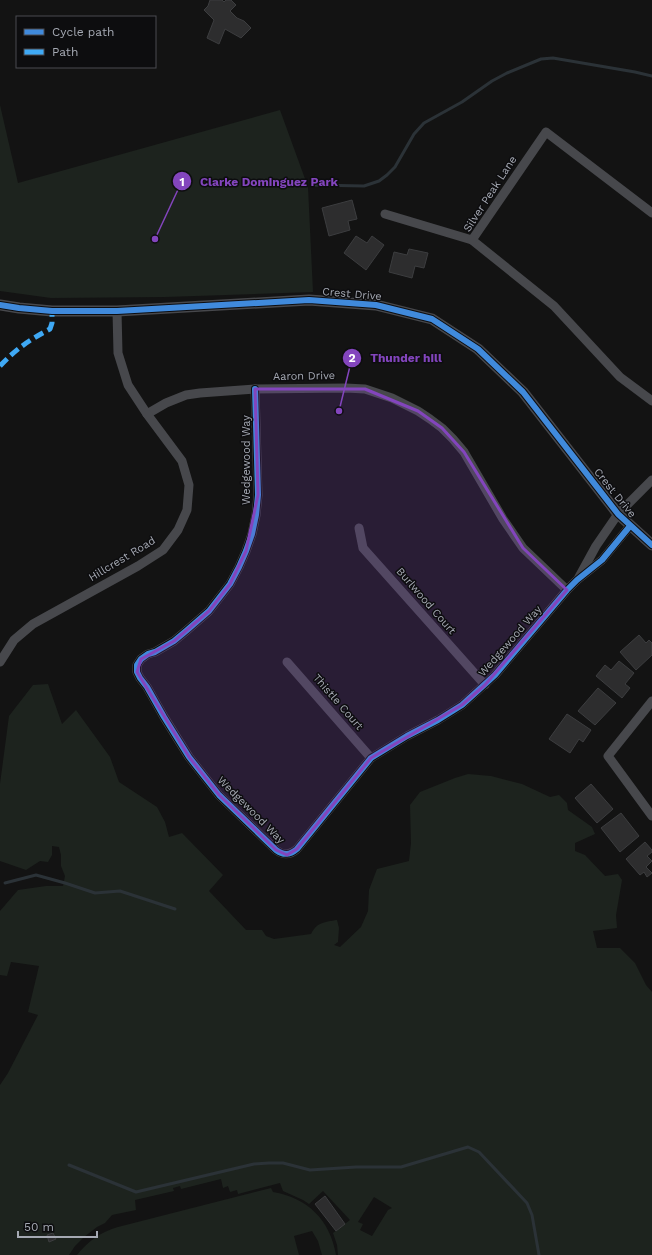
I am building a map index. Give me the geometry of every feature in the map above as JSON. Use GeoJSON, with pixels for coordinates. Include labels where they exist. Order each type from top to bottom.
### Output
{"type":"FeatureCollection","features":[{"type":"Feature","properties":{"kind":"street","name":"Silver Peak Lane"},"geometry":{"type":"LineString","coordinates":[[652,213],[546,132],[472,240],[554,306],[620,377],[652,401]]}},
{"type":"Feature","properties":{"kind":"street"},"geometry":{"type":"LineString","coordinates":[[385,214],[472,240]]}},
{"type":"Feature","properties":{"kind":"street","name":"Crest Drive"},"geometry":{"type":"LineString","coordinates":[[0,304],[20,308],[52,311],[117,311],[309,300],[376,305],[432,320],[478,349],[523,392],[618,514],[652,545]]}},
{"type":"Feature","properties":{"kind":"street","name":"Hillcrest Road"},"geometry":{"type":"LineString","coordinates":[[0,662],[14,640],[33,624],[138,566],[163,550],[178,530],[187,510],[189,485],[182,461],[146,414],[128,385],[118,353],[117,311]]}},
{"type":"Feature","properties":{"kind":"street","name":"Aaron Drive"},"geometry":{"type":"LineString","coordinates":[[146,414],[166,403],[186,395],[200,392],[327,387],[365,389],[392,398],[418,411],[442,428],[464,452],[503,519],[523,548],[567,590]]}},
{"type":"Feature","properties":{"kind":"street","name":"Wedgewood Way"},"geometry":{"type":"LineString","coordinates":[[255,389],[258,495],[256,516],[252,534],[243,556],[230,584],[209,611],[174,641],[141,659],[137,665],[137,672],[190,757],[219,795],[276,850],[283,854],[290,854],[297,849],[371,758],[462,705],[485,685],[567,590],[602,560],[630,526]]}},
{"type":"Feature","properties":{"kind":"street"},"geometry":{"type":"LineString","coordinates":[[618,514],[652,480]]}},
{"type":"Feature","properties":{"kind":"street","name":"Wedgewood Way"},"geometry":{"type":"LineString","coordinates":[[577,580],[592,552],[618,514]]}},
{"type":"Feature","properties":{"kind":"street","name":"Burlwood Court"},"geometry":{"type":"LineString","coordinates":[[359,528],[363,548],[485,685]]}},
{"type":"Feature","properties":{"kind":"street"},"geometry":{"type":"LineString","coordinates":[[592,552],[602,560]]}},
{"type":"Feature","properties":{"kind":"street","name":"Thistle Court"},"geometry":{"type":"LineString","coordinates":[[287,662],[371,758]]}},
{"type":"Feature","properties":{"kind":"street"},"geometry":{"type":"LineString","coordinates":[[652,701],[608,756],[652,816]]}},
{"type":"Feature","properties":{"kind":"highlighted area"},"geometry":{"type":"Polygon","coordinates":[[[255,389],[365,389],[418,411],[442,428],[464,452],[523,548],[567,590],[485,685],[462,705],[371,758],[297,849],[287,855],[276,850],[219,795],[189,757],[137,672],[141,659],[174,641],[209,611],[230,584],[246,551],[258,495],[255,389]]]}},
{"type":"Feature","properties":{"kind":"shaded area"},"geometry":{"type":"Polygon","coordinates":[[[0,105],[18,183],[280,110],[308,187],[313,292],[165,297],[51,298],[0,291],[0,105]]]}},
{"type":"Feature","properties":{"kind":"shaded area"},"geometry":{"type":"Polygon","coordinates":[[[48,684],[62,724],[76,710],[110,757],[119,782],[157,807],[165,822],[169,837],[182,833],[223,875],[209,891],[246,930],[262,930],[266,936],[274,939],[311,934],[319,925],[325,922],[337,920],[339,928],[338,942],[334,945],[340,947],[361,927],[368,911],[369,890],[377,869],[409,861],[411,843],[410,805],[420,792],[468,774],[491,776],[522,784],[550,797],[559,795],[567,803],[568,810],[592,827],[595,834],[575,843],[575,851],[585,855],[605,876],[618,874],[622,880],[616,915],[617,928],[593,931],[597,948],[620,948],[635,963],[646,985],[652,992],[652,1255],[338,1255],[337,1245],[333,1233],[350,1220],[323,1191],[309,1204],[283,1191],[280,1183],[238,1194],[237,1190],[230,1192],[228,1186],[223,1188],[221,1179],[181,1189],[180,1186],[173,1188],[174,1191],[135,1200],[136,1210],[112,1215],[105,1223],[84,1237],[69,1255],[0,1255],[0,1085],[8,1073],[38,1015],[28,1012],[39,966],[11,962],[7,976],[0,975],[0,911],[18,890],[46,886],[63,886],[65,876],[61,866],[59,847],[52,846],[52,855],[48,862],[40,861],[26,870],[0,861],[0,784],[9,716],[33,685],[48,684]],[[374,1197],[358,1222],[363,1224],[360,1230],[372,1236],[388,1210],[392,1208],[374,1197]]]}},
{"type":"Feature","properties":{"kind":"shaded area"},"geometry":{"type":"Polygon","coordinates":[[[271,1188],[273,1192],[297,1199],[307,1205],[323,1221],[329,1231],[336,1255],[322,1255],[318,1241],[312,1231],[294,1236],[299,1255],[77,1255],[95,1238],[112,1229],[271,1188]]]}},
{"type":"Feature","properties":{"kind":"building"},"geometry":{"type":"Polygon","coordinates":[[[210,0],[222,0],[224,2],[226,0],[231,0],[236,5],[230,11],[251,28],[241,38],[225,29],[219,44],[207,38],[214,20],[204,10],[208,6],[210,0]]]}},
{"type":"Feature","properties":{"kind":"building"},"geometry":{"type":"Polygon","coordinates":[[[352,200],[357,219],[348,221],[350,230],[329,236],[322,208],[352,200]]]}},
{"type":"Feature","properties":{"kind":"building"},"geometry":{"type":"Polygon","coordinates":[[[356,236],[367,243],[372,236],[384,245],[366,270],[344,253],[356,236]]]}},
{"type":"Feature","properties":{"kind":"building"},"geometry":{"type":"Polygon","coordinates":[[[409,249],[428,253],[424,268],[415,266],[412,278],[389,272],[394,252],[407,255],[409,249]]]}},
{"type":"Feature","properties":{"kind":"building"},"geometry":{"type":"Polygon","coordinates":[[[639,635],[646,643],[649,640],[652,643],[652,655],[636,670],[620,652],[639,635]]]}},
{"type":"Feature","properties":{"kind":"building"},"geometry":{"type":"Polygon","coordinates":[[[619,661],[634,673],[625,684],[630,688],[622,698],[596,676],[605,665],[611,670],[619,661]]]}},
{"type":"Feature","properties":{"kind":"building"},"geometry":{"type":"Polygon","coordinates":[[[598,688],[616,703],[595,725],[578,711],[598,688]]]}},
{"type":"Feature","properties":{"kind":"building"},"geometry":{"type":"Polygon","coordinates":[[[567,714],[591,730],[583,742],[579,739],[570,753],[549,739],[567,714]]]}},
{"type":"Feature","properties":{"kind":"building"},"geometry":{"type":"Polygon","coordinates":[[[591,784],[613,809],[597,823],[575,798],[591,784]]]}},
{"type":"Feature","properties":{"kind":"building"},"geometry":{"type":"Polygon","coordinates":[[[621,813],[639,836],[620,852],[601,828],[621,813]]]}},
{"type":"Feature","properties":{"kind":"building"},"geometry":{"type":"Polygon","coordinates":[[[645,842],[652,850],[652,852],[647,856],[652,861],[646,867],[652,873],[647,877],[644,872],[640,875],[626,859],[645,842]]]}},
{"type":"Feature","properties":{"kind":"building"},"geometry":{"type":"Polygon","coordinates":[[[325,1196],[345,1224],[336,1231],[315,1204],[325,1196]]]}},
{"type":"Feature","properties":{"kind":"building"},"geometry":{"type":"Polygon","coordinates":[[[53,1233],[56,1239],[49,1242],[47,1235],[53,1233]]]}},
{"type":"Feature","properties":{"kind":"waterway"},"geometry":{"type":"LineString","coordinates":[[313,185],[364,186],[379,181],[395,167],[414,134],[424,123],[462,102],[492,81],[541,59],[553,58],[652,76]]}},
{"type":"Feature","properties":{"kind":"waterway"},"geometry":{"type":"LineString","coordinates":[[5,883],[36,875],[95,893],[120,891],[175,909]]}},
{"type":"Feature","properties":{"kind":"waterway"},"geometry":{"type":"LineString","coordinates":[[69,1165],[136,1192],[254,1164],[283,1163],[310,1170],[356,1167],[401,1167],[468,1147],[479,1152],[527,1203],[532,1215],[539,1255]]}},
{"type":"Feature","properties":{"kind":"marked path"},"geometry":{"type":"LineString","coordinates":[[0,366],[23,345],[50,329],[52,323],[52,311]]}},
{"type":"Feature","properties":{"kind":"cycle path"},"geometry":{"type":"LineString","coordinates":[[0,305],[52,311],[117,311],[309,300],[376,305],[432,319],[478,349],[523,392],[618,514],[652,545]]}},
{"type":"Feature","properties":{"kind":"cycle path"},"geometry":{"type":"LineString","coordinates":[[255,389],[258,495],[252,534],[246,551],[230,584],[209,611],[174,641],[141,659],[137,665],[137,672],[189,757],[219,795],[276,850],[284,854],[292,853],[297,849],[371,758],[462,705],[495,675],[567,590],[602,560],[630,526]]}},
{"type":"Feature","properties":{"kind":"place","name":"Clarke Dominguez Park"},"geometry":{"type":"Point","coordinates":[155,239]}},
{"type":"Feature","properties":{"kind":"place","name":"Thunder hill"},"geometry":{"type":"Point","coordinates":[339,411]}}]}
